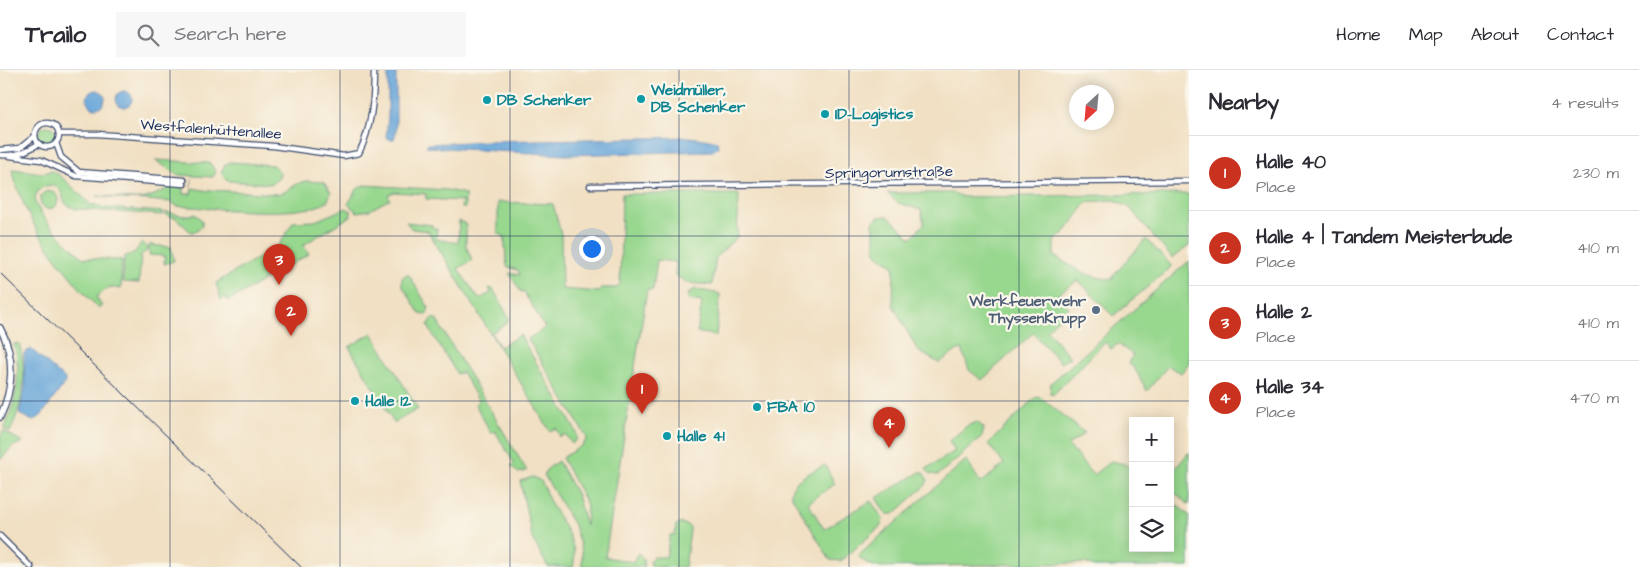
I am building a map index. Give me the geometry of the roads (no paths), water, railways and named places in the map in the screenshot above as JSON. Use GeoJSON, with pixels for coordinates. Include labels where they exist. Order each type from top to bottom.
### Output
{"type":"FeatureCollection","features":[{"type":"Feature","properties":{"kind":"street","name":"Westfalenhüttenallee"},"geometry":{"type":"LineString","coordinates":[[59,134],[97,134],[274,146],[344,156],[359,153],[372,114],[374,70]]}},
{"type":"Feature","properties":{"kind":"street"},"geometry":{"type":"LineString","coordinates":[[0,150],[20,148],[35,136],[37,128],[46,122],[55,125],[59,134],[56,143],[61,156],[79,172],[184,182],[76,176],[40,160],[0,155]]}},
{"type":"Feature","properties":{"kind":"street"},"geometry":{"type":"LineString","coordinates":[[35,136],[39,144],[48,147],[56,143]]}},
{"type":"Feature","properties":{"kind":"street"},"geometry":{"type":"LineString","coordinates":[[10,156],[23,153],[39,144]]}},
{"type":"Feature","properties":{"kind":"street","name":"Springorumstraße"},"geometry":{"type":"LineString","coordinates":[[590,186],[1189,181]]}},
{"type":"Feature","properties":{"kind":"street"},"geometry":{"type":"LineString","coordinates":[[0,328],[7,344],[11,369],[9,392],[0,418]]}},
{"type":"Feature","properties":{"kind":"street"},"geometry":{"type":"LineString","coordinates":[[0,536],[31,567]]}},
{"type":"Feature","properties":{"kind":"water"},"geometry":{"type":"Polygon","coordinates":[[[388,70],[396,70],[396,132],[394,139],[391,140],[386,137],[388,70]]]}},
{"type":"Feature","properties":{"kind":"water"},"geometry":{"type":"Polygon","coordinates":[[[96,90],[102,93],[105,99],[102,105],[96,108],[90,105],[87,99],[90,93],[96,90]]]}},
{"type":"Feature","properties":{"kind":"water"},"geometry":{"type":"Polygon","coordinates":[[[124,91],[132,99],[124,107],[116,99],[124,91]]]}},
{"type":"Feature","properties":{"kind":"water"},"geometry":{"type":"Polygon","coordinates":[[[690,137],[717,141],[718,147],[713,151],[564,155],[427,147],[427,144],[487,141],[690,137]]]}},
{"type":"Feature","properties":{"kind":"water"},"geometry":{"type":"Polygon","coordinates":[[[31,349],[65,379],[65,383],[41,416],[33,421],[19,414],[25,387],[24,353],[31,349]]]}},
{"type":"Feature","properties":{"kind":"tunnel"},"geometry":{"type":"LineString","coordinates":[[184,180],[192,181]]}},
{"type":"Feature","properties":{"kind":"tunnel"},"geometry":{"type":"LineString","coordinates":[[184,184],[192,185]]}},
{"type":"Feature","properties":{"kind":"railway"},"geometry":{"type":"LineString","coordinates":[[0,273],[301,567]]}},
{"type":"Feature","properties":{"kind":"place","name":"Weidmüller, DB Schenker"},"geometry":{"type":"Point","coordinates":[641,99]}},
{"type":"Feature","properties":{"kind":"place","name":"DB Schenker"},"geometry":{"type":"Point","coordinates":[487,100]}},
{"type":"Feature","properties":{"kind":"place","name":"ID-Logistics"},"geometry":{"type":"Point","coordinates":[825,114]}},
{"type":"Feature","properties":{"kind":"place","name":"Halle 2"},"geometry":{"type":"Point","coordinates":[279,285]}},
{"type":"Feature","properties":{"kind":"place","name":"Werkfeuerwehr ThyssenKrupp"},"geometry":{"type":"Point","coordinates":[1096,310]}},
{"type":"Feature","properties":{"kind":"place","name":"Halle 4 | Tandem Meisterbude"},"geometry":{"type":"Point","coordinates":[291,336]}},
{"type":"Feature","properties":{"kind":"place","name":"Halle 12"},"geometry":{"type":"Point","coordinates":[355,401]}},
{"type":"Feature","properties":{"kind":"place","name":"FBA 10"},"geometry":{"type":"Point","coordinates":[757,407]}},
{"type":"Feature","properties":{"kind":"place","name":"Halle 40"},"geometry":{"type":"Point","coordinates":[642,414]}},
{"type":"Feature","properties":{"kind":"place","name":"Halle 41"},"geometry":{"type":"Point","coordinates":[667,436]}},
{"type":"Feature","properties":{"kind":"place","name":"Halle 34"},"geometry":{"type":"Point","coordinates":[889,448]}}]}
